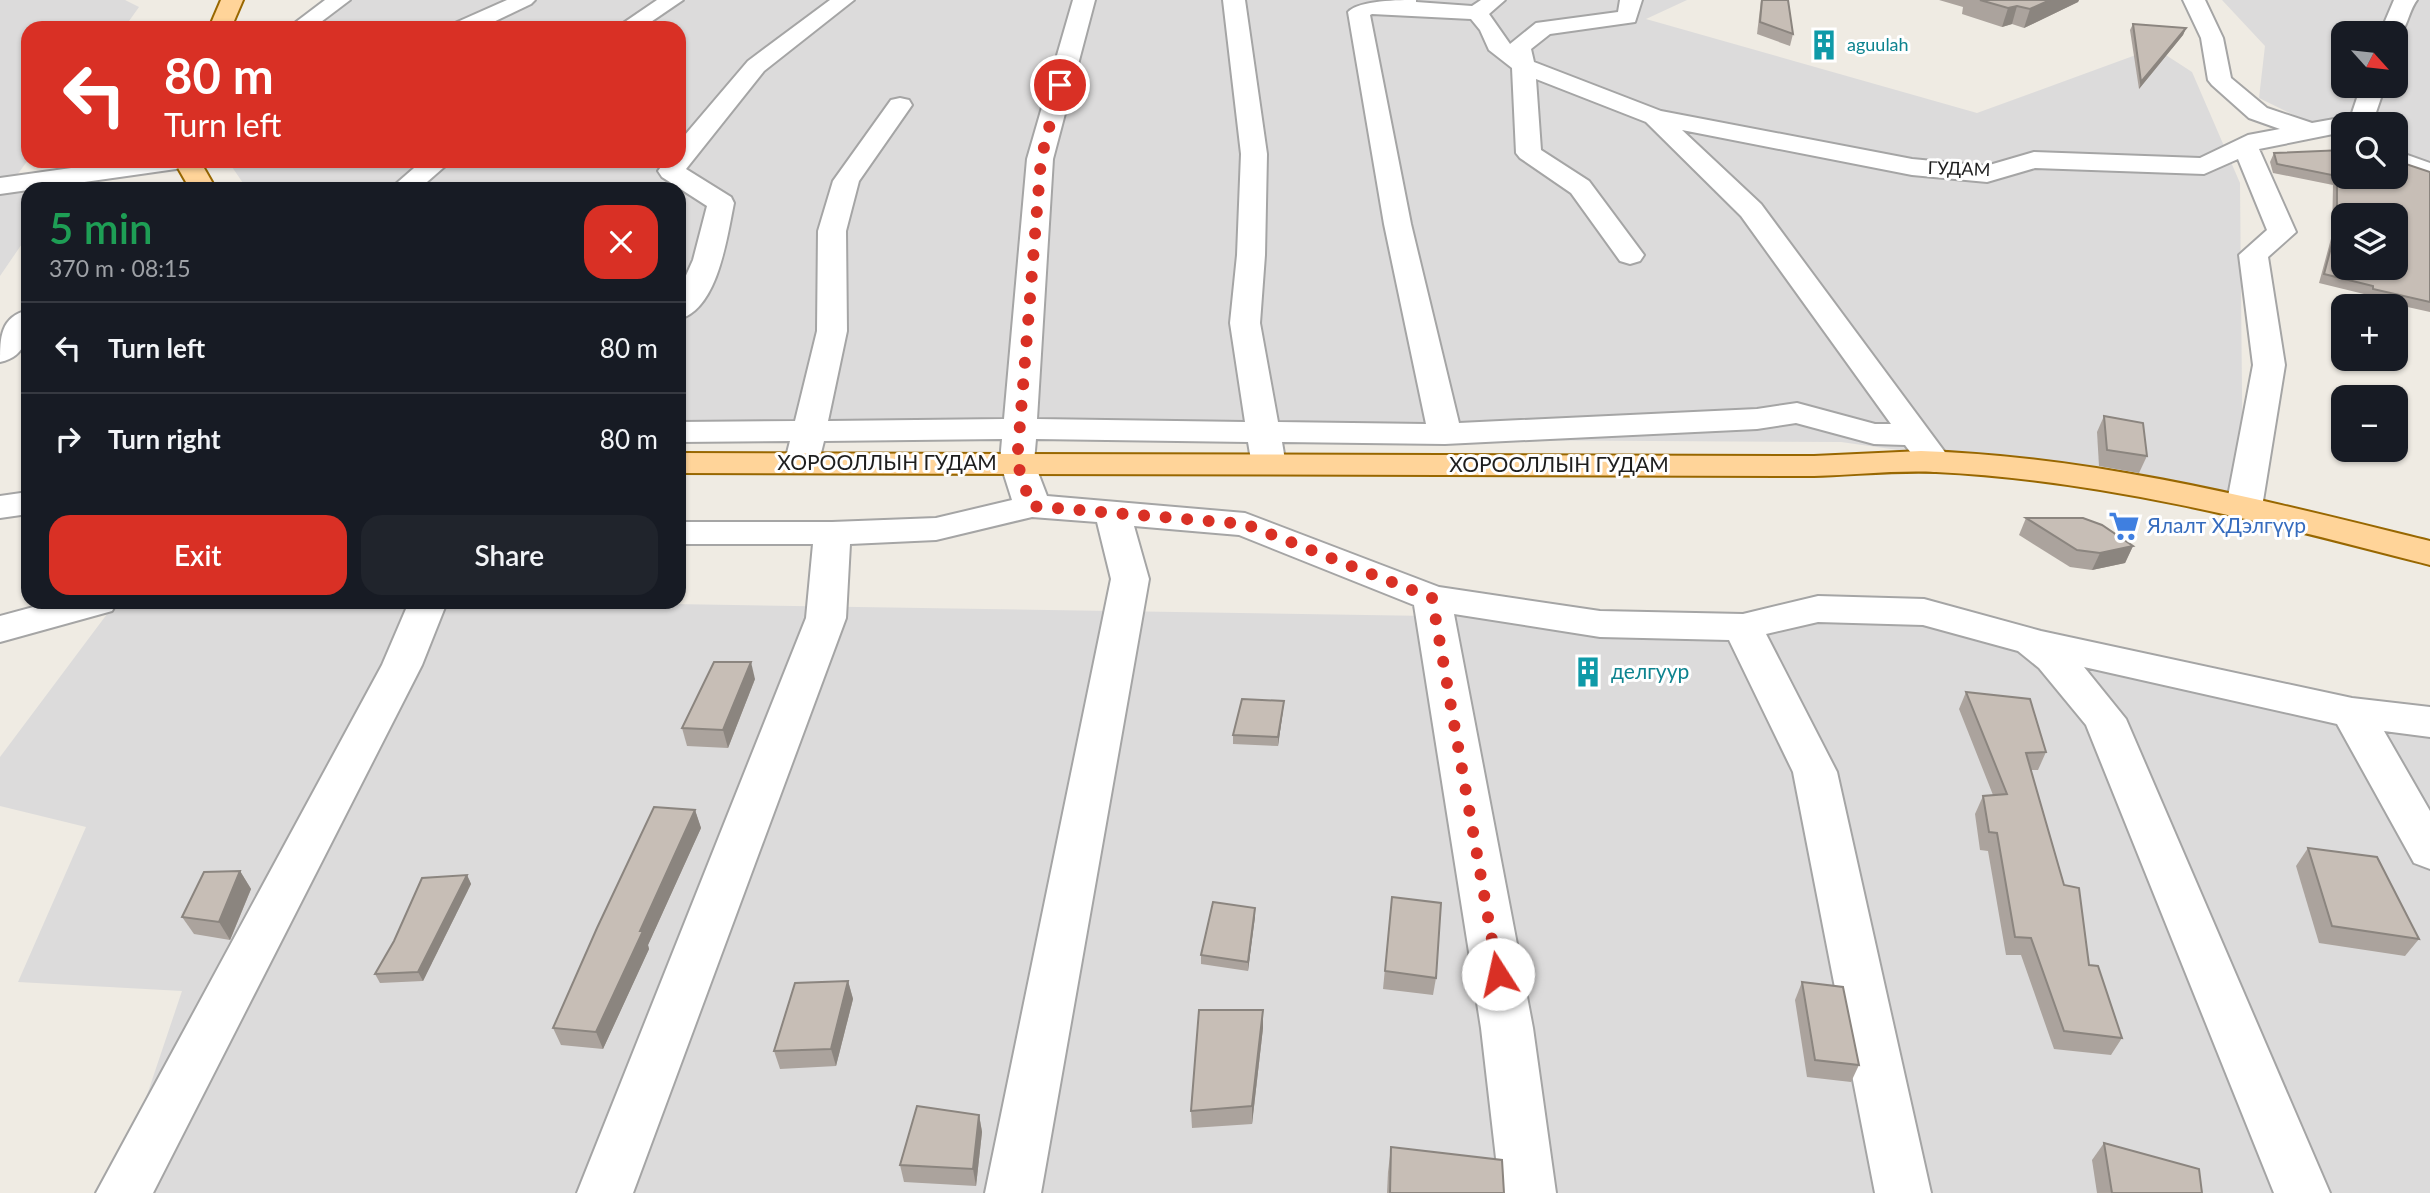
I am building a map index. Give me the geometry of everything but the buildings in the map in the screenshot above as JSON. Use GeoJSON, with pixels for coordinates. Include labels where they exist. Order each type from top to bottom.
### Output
{"type":"FeatureCollection","features":[{"type":"Feature","properties":{"kind":"main road"},"geometry":{"type":"LineString","coordinates":[[223,21],[232,0]]}},
{"type":"Feature","properties":{"kind":"main road","name":"ХОРООЛЛЫН ГУДАМ"},"geometry":{"type":"LineString","coordinates":[[686,462],[805,448],[1018,446],[1266,449],[1814,466],[1925,448],[2244,507],[2430,553]]}},
{"type":"Feature","properties":{"kind":"street"},"geometry":{"type":"LineString","coordinates":[[309,21],[339,0]]}},
{"type":"Feature","properties":{"kind":"street"},"geometry":{"type":"LineString","coordinates":[[478,21],[524,0]]}},
{"type":"Feature","properties":{"kind":"street"},"geometry":{"type":"LineString","coordinates":[[638,21],[672,0]]}},
{"type":"Feature","properties":{"kind":"street"},"geometry":{"type":"LineString","coordinates":[[686,151],[756,66],[843,0]]}},
{"type":"Feature","properties":{"kind":"street"},"geometry":{"type":"LineString","coordinates":[[1031,506],[1018,446],[1041,159],[1084,0]]}},
{"type":"Feature","properties":{"kind":"street"},"geometry":{"type":"LineString","coordinates":[[1234,0],[1254,154],[1251,255],[1245,323],[1266,449],[1445,434],[1757,419],[1797,413],[1925,448]]}},
{"type":"Feature","properties":{"kind":"street"},"geometry":{"type":"LineString","coordinates":[[1630,255],[1580,187],[1529,153],[1523,66],[1519,47],[1544,28],[1627,17],[1631,0]]}},
{"type":"Feature","properties":{"kind":"street"},"geometry":{"type":"LineString","coordinates":[[2194,0],[2209,25],[2217,50],[2220,80],[2258,113],[2331,137]]}},
{"type":"Feature","properties":{"kind":"street"},"geometry":{"type":"LineString","coordinates":[[2395,21],[2401,5],[2406,0]]}},
{"type":"Feature","properties":{"kind":"street"},"geometry":{"type":"LineString","coordinates":[[1445,434],[1424,353],[1388,184],[1359,12],[1370,8],[1406,4],[1485,6],[1497,45],[1523,66],[1655,117],[1751,210],[1925,448]]}},
{"type":"Feature","properties":{"kind":"street"},"geometry":{"type":"LineString","coordinates":[[686,433],[805,448],[832,331],[832,232],[846,181],[900,105]]}},
{"type":"Feature","properties":{"kind":"street","name":"ГУДАМ"},"geometry":{"type":"LineString","coordinates":[[1655,117],[1912,167],[1987,174],[2034,160],[2204,166],[2257,140],[2331,127]]}},
{"type":"Feature","properties":{"kind":"street"},"geometry":{"type":"LineString","coordinates":[[2244,507],[2269,365],[2253,255],[2282,232],[2245,146]]}},
{"type":"Feature","properties":{"kind":"street"},"geometry":{"type":"LineString","coordinates":[[2408,164],[2430,173]]}},
{"type":"Feature","properties":{"kind":"street"},"geometry":{"type":"LineString","coordinates":[[77,182],[96,181],[148,168]]}},
{"type":"Feature","properties":{"kind":"street"},"geometry":{"type":"LineString","coordinates":[[412,182],[430,168]]}},
{"type":"Feature","properties":{"kind":"street"},"geometry":{"type":"LineString","coordinates":[[673,168],[671,171],[722,203],[705,270],[686,303]]}},
{"type":"Feature","properties":{"kind":"street"},"geometry":{"type":"LineString","coordinates":[[0,186],[21,185]]}},
{"type":"Feature","properties":{"kind":"street"},"geometry":{"type":"LineString","coordinates":[[0,353],[21,328]]}},
{"type":"Feature","properties":{"kind":"street"},"geometry":{"type":"LineString","coordinates":[[0,507],[21,504]]}},
{"type":"Feature","properties":{"kind":"street"},"geometry":{"type":"LineString","coordinates":[[686,533],[832,533],[936,528],[1031,506],[1245,524],[1432,598],[1600,624],[1743,627],[1818,609],[1924,612],[2032,642],[2352,713],[2430,722]]}},
{"type":"Feature","properties":{"kind":"street"},"geometry":{"type":"LineString","coordinates":[[1013,1193],[1130,579],[1112,511]]}},
{"type":"Feature","properties":{"kind":"street"},"geometry":{"type":"LineString","coordinates":[[605,1193],[826,618],[832,533]]}},
{"type":"Feature","properties":{"kind":"street"},"geometry":{"type":"LineString","coordinates":[[1432,598],[1507,1028],[1528,1193]]}},
{"type":"Feature","properties":{"kind":"street"},"geometry":{"type":"LineString","coordinates":[[0,629],[73,609]]}},
{"type":"Feature","properties":{"kind":"street"},"geometry":{"type":"LineString","coordinates":[[124,1193],[401,665],[425,609]]}},
{"type":"Feature","properties":{"kind":"street"},"geometry":{"type":"LineString","coordinates":[[1743,627],[1815,772],[1903,1193]]}},
{"type":"Feature","properties":{"kind":"street"},"geometry":{"type":"LineString","coordinates":[[2032,642],[2053,658],[2105,719],[2302,1193]]}},
{"type":"Feature","properties":{"kind":"street"},"geometry":{"type":"LineString","coordinates":[[2352,713],[2430,851]]}},
{"type":"Feature","properties":{"kind":"shaded area"},"geometry":{"type":"Polygon","coordinates":[[[0,0],[125,0],[139,7],[129,21],[21,21],[22,168],[17,175],[21,185],[21,245],[0,276],[0,0]]]}},
{"type":"Feature","properties":{"kind":"shaded area"},"geometry":{"type":"Polygon","coordinates":[[[331,0],[1687,0],[1646,19],[1977,113],[2155,48],[2192,72],[2240,183],[2243,498],[1841,442],[686,436],[686,182],[242,182],[233,168],[686,168],[686,21],[299,21],[331,0]]]}},
{"type":"Feature","properties":{"kind":"shaded area"},"geometry":{"type":"Polygon","coordinates":[[[2222,0],[2430,0],[2430,183],[2408,172],[2408,112],[2331,112],[2331,133],[2259,98],[2265,46],[2222,0]]]}},
{"type":"Feature","properties":{"kind":"shaded area"},"geometry":{"type":"Polygon","coordinates":[[[686,604],[1929,624],[2430,721],[2430,1193],[114,1193],[182,991],[18,982],[86,827],[0,806],[0,757],[111,609],[686,609],[686,604]]]}},
{"type":"Feature","properties":{"kind":"place","name":"aguulah"},"geometry":{"type":"Point","coordinates":[1824,45]}},
{"type":"Feature","properties":{"kind":"place","name":"Ялалт ХДэлгүүр"},"geometry":{"type":"Point","coordinates":[2124,526]}},
{"type":"Feature","properties":{"kind":"place","name":"делгуур"},"geometry":{"type":"Point","coordinates":[1588,672]}},
{"type":"Feature","properties":{"kind":"route"},"geometry":{"type":"LineString","coordinates":[[1060,85],[1041,159],[1017,462],[1031,506],[1245,524],[1432,598],[1498,974]]}}]}
